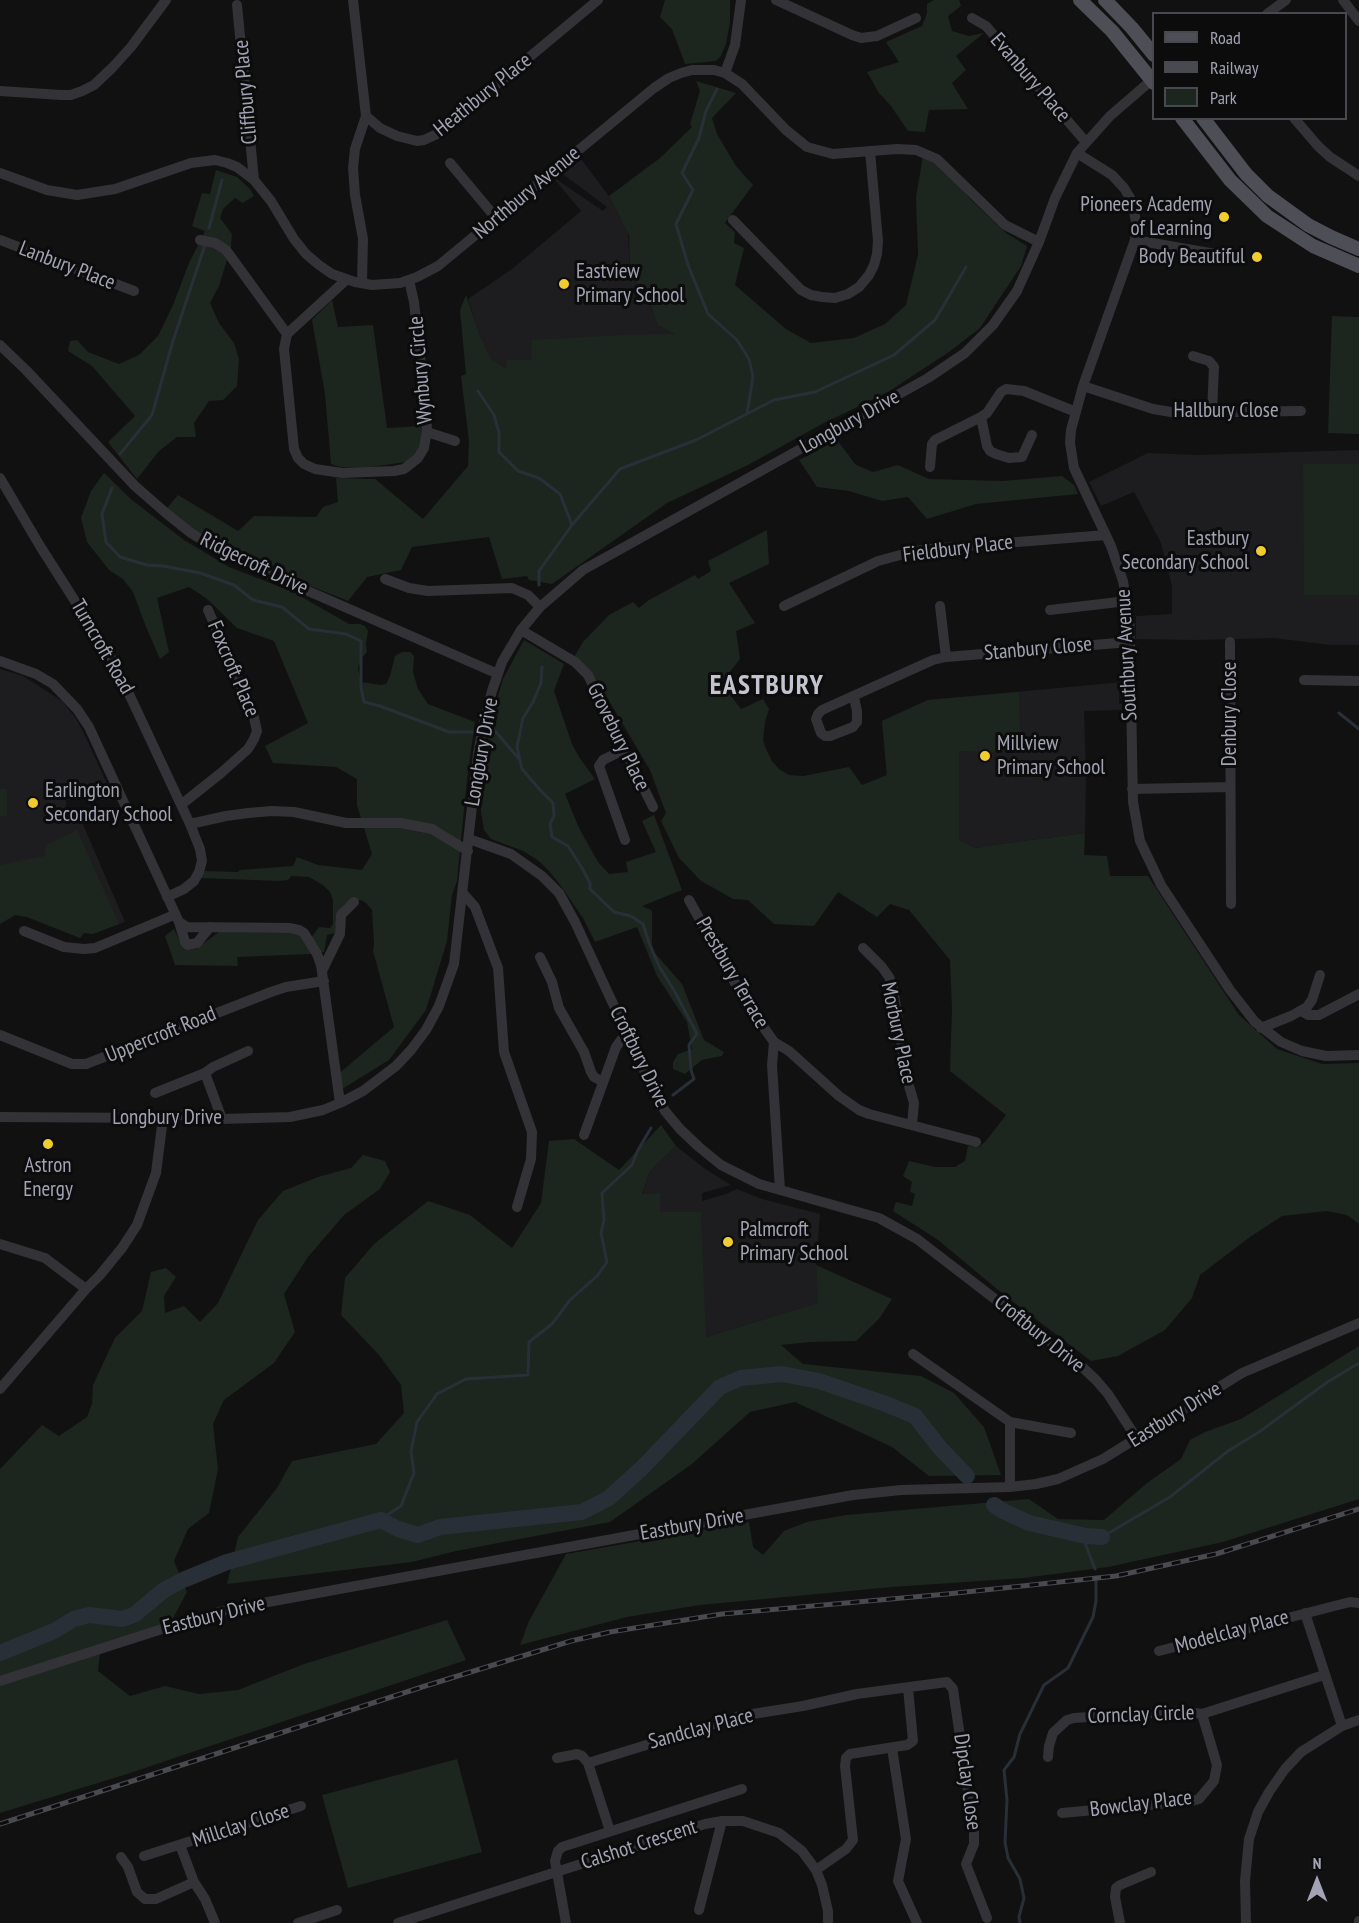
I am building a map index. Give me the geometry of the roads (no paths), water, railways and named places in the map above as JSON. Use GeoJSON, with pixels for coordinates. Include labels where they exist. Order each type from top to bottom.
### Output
{"type":"FeatureCollection","features":[{"type":"Feature","properties":{"kind":"main road"},"geometry":{"type":"LineString","coordinates":[[1080,0],[1112,31],[1152,80]]}},
{"type":"Feature","properties":{"kind":"main road"},"geometry":{"type":"LineString","coordinates":[[1105,0],[1132,27],[1152,52]]}},
{"type":"Feature","properties":{"kind":"main road"},"geometry":{"type":"LineString","coordinates":[[1184,120],[1230,180],[1267,216],[1313,246],[1359,266]]}},
{"type":"Feature","properties":{"kind":"main road"},"geometry":{"type":"LineString","coordinates":[[1205,120],[1246,174],[1268,196],[1308,225],[1359,249]]}},
{"type":"Feature","properties":{"kind":"street"},"geometry":{"type":"LineString","coordinates":[[0,91],[62,95],[82,91],[94,85],[131,47],[166,0]]}},
{"type":"Feature","properties":{"kind":"street"},"geometry":{"type":"LineString","coordinates":[[353,0],[366,116],[353,168],[363,239],[362,283]]}},
{"type":"Feature","properties":{"kind":"street","name":"Heathbury Place"},"geometry":{"type":"LineString","coordinates":[[366,116],[380,128],[397,136],[417,141],[429,139],[598,0]]}},
{"type":"Feature","properties":{"kind":"street"},"geometry":{"type":"LineString","coordinates":[[741,0],[735,45],[725,73],[741,84],[790,134],[807,147],[833,154],[897,149],[916,150],[937,159],[1005,225],[1040,242]]}},
{"type":"Feature","properties":{"kind":"street"},"geometry":{"type":"LineString","coordinates":[[776,0],[861,38],[877,36],[916,18]]}},
{"type":"Feature","properties":{"kind":"street"},"geometry":{"type":"LineString","coordinates":[[1270,12],[1286,0]]}},
{"type":"Feature","properties":{"kind":"street"},"geometry":{"type":"LineString","coordinates":[[1343,0],[1359,21]]}},
{"type":"Feature","properties":{"kind":"street","name":"Cliffbury Place"},"geometry":{"type":"LineString","coordinates":[[237,5],[254,180]]}},
{"type":"Feature","properties":{"kind":"street","name":"Evanbury Place"},"geometry":{"type":"LineString","coordinates":[[972,18],[986,26],[1085,141]]}},
{"type":"Feature","properties":{"kind":"street","name":"Northbury Avenue"},"geometry":{"type":"LineString","coordinates":[[0,173],[47,190],[77,195],[115,189],[191,163],[214,160],[237,167],[254,180],[271,201],[306,254],[326,270],[346,280],[386,285],[409,280],[438,266],[669,78],[692,70],[714,70],[725,73]]}},
{"type":"Feature","properties":{"kind":"street","name":"Longbury Drive"},"geometry":{"type":"LineString","coordinates":[[0,1117],[163,1118],[188,1114],[222,1119],[290,1117],[323,1110],[340,1103],[363,1091],[390,1071],[411,1050],[426,1029],[439,1006],[454,964],[478,754],[488,705],[502,662],[521,630],[540,607],[583,570],[928,378],[949,365],[979,340],[1017,291],[1040,242],[1054,198],[1077,153],[1085,141],[1110,116],[1152,80]]}},
{"type":"Feature","properties":{"kind":"street"},"geometry":{"type":"LineString","coordinates":[[1296,120],[1317,146],[1359,176]]}},
{"type":"Feature","properties":{"kind":"street"},"geometry":{"type":"LineString","coordinates":[[733,220],[801,290],[822,297],[835,298],[848,294],[869,275],[877,254],[878,242],[870,151]]}},
{"type":"Feature","properties":{"kind":"street","name":"Southbury Avenue"},"geometry":{"type":"LineString","coordinates":[[1077,153],[1112,175],[1132,201],[1135,213],[1135,240],[1083,386],[1071,430],[1070,443],[1072,462],[1080,483],[1106,535],[1124,582],[1130,642],[1132,789],[1134,815],[1140,841],[1161,885],[1248,1016],[1281,1042],[1302,1051],[1326,1056],[1359,1055]]}},
{"type":"Feature","properties":{"kind":"street"},"geometry":{"type":"LineString","coordinates":[[450,164],[496,218]]}},
{"type":"Feature","properties":{"kind":"street","name":"Lanbury Place"},"geometry":{"type":"LineString","coordinates":[[0,240],[134,291]]}},
{"type":"Feature","properties":{"kind":"street"},"geometry":{"type":"LineString","coordinates":[[200,240],[215,243],[226,250],[286,334],[346,280]]}},
{"type":"Feature","properties":{"kind":"street"},"geometry":{"type":"LineString","coordinates":[[1135,240],[1227,256]]}},
{"type":"Feature","properties":{"kind":"street","name":"Wynbury Circle"},"geometry":{"type":"LineString","coordinates":[[286,334],[284,349],[294,449],[298,458],[315,469],[342,473],[404,469],[418,458],[424,448],[427,432],[414,302],[409,280]]}},
{"type":"Feature","properties":{"kind":"street","name":"Ridgecroft Drive"},"geometry":{"type":"LineString","coordinates":[[0,345],[135,486],[192,533],[222,552],[260,570],[498,674]]}},
{"type":"Feature","properties":{"kind":"street"},"geometry":{"type":"LineString","coordinates":[[1193,356],[1209,361],[1214,367],[1212,412]]}},
{"type":"Feature","properties":{"kind":"street","name":"Hallbury Close"},"geometry":{"type":"LineString","coordinates":[[1083,386],[1166,412],[1301,411]]}},
{"type":"Feature","properties":{"kind":"street"},"geometry":{"type":"LineString","coordinates":[[930,467],[934,440],[981,417],[1001,392],[1010,388],[1024,391],[1076,412]]}},
{"type":"Feature","properties":{"kind":"street"},"geometry":{"type":"LineString","coordinates":[[981,417],[987,446],[996,454],[1009,458],[1022,457],[1032,435]]}},
{"type":"Feature","properties":{"kind":"street"},"geometry":{"type":"LineString","coordinates":[[427,432],[455,441]]}},
{"type":"Feature","properties":{"kind":"street","name":"Turncroft Road"},"geometry":{"type":"LineString","coordinates":[[0,478],[115,664],[182,804],[200,849],[202,861],[200,872],[194,881],[167,897]]}},
{"type":"Feature","properties":{"kind":"street","name":"Fieldbury Place"},"geometry":{"type":"LineString","coordinates":[[784,606],[878,561],[915,551],[1106,535]]}},
{"type":"Feature","properties":{"kind":"street"},"geometry":{"type":"LineString","coordinates":[[385,579],[409,588],[428,591],[512,588],[528,595],[540,607]]}},
{"type":"Feature","properties":{"kind":"street"},"geometry":{"type":"LineString","coordinates":[[1050,610],[1127,601]]}},
{"type":"Feature","properties":{"kind":"street"},"geometry":{"type":"LineString","coordinates":[[940,606],[946,657]]}},
{"type":"Feature","properties":{"kind":"street","name":"Foxcroft Place"},"geometry":{"type":"LineString","coordinates":[[182,804],[248,749],[257,731],[253,713],[208,610]]}},
{"type":"Feature","properties":{"kind":"street","name":"Grovebury Place"},"geometry":{"type":"LineString","coordinates":[[521,630],[583,668],[595,686],[653,807]]}},
{"type":"Feature","properties":{"kind":"street","name":"Stanbury Close"},"geometry":{"type":"LineString","coordinates":[[854,697],[923,663],[946,657],[1130,642]]}},
{"type":"Feature","properties":{"kind":"street","name":"Denbury Close"},"geometry":{"type":"LineString","coordinates":[[1230,642],[1231,904]]}},
{"type":"Feature","properties":{"kind":"street"},"geometry":{"type":"LineString","coordinates":[[0,661],[36,674],[52,684],[77,709],[89,727],[187,945],[197,943],[210,927]]}},
{"type":"Feature","properties":{"kind":"street"},"geometry":{"type":"LineString","coordinates":[[1304,680],[1359,681]]}},
{"type":"Feature","properties":{"kind":"street"},"geometry":{"type":"LineString","coordinates":[[625,749],[603,760],[599,766],[625,840]]}},
{"type":"Feature","properties":{"kind":"street","name":"Denbury Close"},"geometry":{"type":"LineString","coordinates":[[1132,789],[1230,787]]}},
{"type":"Feature","properties":{"kind":"street"},"geometry":{"type":"LineString","coordinates":[[190,824],[226,816],[272,811],[294,812],[346,823],[401,823],[432,829],[468,851]]}},
{"type":"Feature","properties":{"kind":"street","name":"Croftbury Drive"},"geometry":{"type":"LineString","coordinates":[[469,839],[511,854],[542,876],[559,893],[575,922],[654,1092],[665,1111],[680,1129],[721,1165],[759,1184],[879,1218],[917,1239],[1078,1363],[1108,1394],[1137,1439]]}},
{"type":"Feature","properties":{"kind":"street"},"geometry":{"type":"LineString","coordinates":[[462,892],[475,907],[498,968],[502,1042],[532,1132],[531,1159],[517,1208]]}},
{"type":"Feature","properties":{"kind":"street","name":"Prestbury Terrace"},"geometry":{"type":"LineString","coordinates":[[689,900],[745,1001],[774,1042],[772,1065],[780,1190]]}},
{"type":"Feature","properties":{"kind":"street"},"geometry":{"type":"LineString","coordinates":[[323,976],[340,934],[341,915],[354,902]]}},
{"type":"Feature","properties":{"kind":"street"},"geometry":{"type":"LineString","coordinates":[[176,918],[187,927],[289,928],[304,933],[317,954],[323,976],[340,1103]]}},
{"type":"Feature","properties":{"kind":"street"},"geometry":{"type":"LineString","coordinates":[[24,931],[64,947],[84,949],[95,948],[176,918]]}},
{"type":"Feature","properties":{"kind":"street","name":"Morbury Place"},"geometry":{"type":"LineString","coordinates":[[863,948],[885,972],[893,988],[907,1079],[914,1103],[912,1125]]}},
{"type":"Feature","properties":{"kind":"street"},"geometry":{"type":"LineString","coordinates":[[540,957],[552,982],[564,1018],[591,1072],[594,1077],[603,1082]]}},
{"type":"Feature","properties":{"kind":"street"},"geometry":{"type":"LineString","coordinates":[[1261,1028],[1301,1011],[1312,1000],[1320,975]]}},
{"type":"Feature","properties":{"kind":"street","name":"Uppercroft Road"},"geometry":{"type":"LineString","coordinates":[[0,1035],[72,1064],[86,1064],[271,992],[323,976]]}},
{"type":"Feature","properties":{"kind":"street"},"geometry":{"type":"LineString","coordinates":[[1301,1011],[1308,1015],[1319,1015],[1359,994]]}},
{"type":"Feature","properties":{"kind":"street"},"geometry":{"type":"LineString","coordinates":[[584,1136],[616,1047],[627,1032]]}},
{"type":"Feature","properties":{"kind":"street"},"geometry":{"type":"LineString","coordinates":[[774,1042],[789,1051],[849,1104],[869,1114],[976,1142]]}},
{"type":"Feature","properties":{"kind":"street"},"geometry":{"type":"LineString","coordinates":[[155,1093],[205,1073],[248,1051]]}},
{"type":"Feature","properties":{"kind":"street"},"geometry":{"type":"LineString","coordinates":[[205,1073],[222,1119]]}},
{"type":"Feature","properties":{"kind":"street"},"geometry":{"type":"LineString","coordinates":[[0,1389],[122,1248],[142,1214],[156,1173],[163,1118]]}},
{"type":"Feature","properties":{"kind":"street"},"geometry":{"type":"LineString","coordinates":[[0,1244],[45,1258],[86,1289]]}},
{"type":"Feature","properties":{"kind":"street","name":"Eastbury Drive"},"geometry":{"type":"LineString","coordinates":[[0,1681],[184,1622],[230,1610],[861,1494],[901,1490],[1010,1487],[1036,1484],[1067,1476],[1103,1460],[1242,1373],[1359,1323]]}},
{"type":"Feature","properties":{"kind":"street"},"geometry":{"type":"LineString","coordinates":[[913,1354],[1010,1422],[1071,1433]]}},
{"type":"Feature","properties":{"kind":"street"},"geometry":{"type":"LineString","coordinates":[[1010,1422],[1010,1487]]}},
{"type":"Feature","properties":{"kind":"street","name":"Modelclay Place"},"geometry":{"type":"LineString","coordinates":[[1159,1651],[1305,1612],[1350,1602],[1359,1603]]}},
{"type":"Feature","properties":{"kind":"street","name":"Modelclay Place"},"geometry":{"type":"LineString","coordinates":[[1305,1612],[1342,1726]]}},
{"type":"Feature","properties":{"kind":"street","name":"Cornclay Circle"},"geometry":{"type":"LineString","coordinates":[[1048,1757],[1053,1733],[1067,1720],[1182,1711],[1202,1714],[1324,1675]]}},
{"type":"Feature","properties":{"kind":"street","name":"Dipclay Close"},"geometry":{"type":"LineString","coordinates":[[816,1704],[857,1694],[940,1682],[947,1682],[953,1689],[975,1831],[975,1844],[966,1864],[987,1918]]}},
{"type":"Feature","properties":{"kind":"street"},"geometry":{"type":"LineString","coordinates":[[816,1870],[846,1849],[853,1840],[846,1758],[850,1754],[907,1745],[913,1741],[908,1688]]}},
{"type":"Feature","properties":{"kind":"street","name":"Sandclay Place"},"geometry":{"type":"LineString","coordinates":[[588,1763],[740,1716],[816,1704]]}},
{"type":"Feature","properties":{"kind":"street","name":"Bowclay Place"},"geometry":{"type":"LineString","coordinates":[[1062,1813],[1199,1799],[1214,1781],[1217,1765],[1202,1714]]}},
{"type":"Feature","properties":{"kind":"street"},"geometry":{"type":"LineString","coordinates":[[1246,1923],[1246,1860],[1249,1839],[1258,1812],[1269,1792],[1285,1769],[1301,1752],[1342,1726],[1359,1720]]}},
{"type":"Feature","properties":{"kind":"street"},"geometry":{"type":"LineString","coordinates":[[892,1748],[906,1839],[898,1881],[917,1923]]}},
{"type":"Feature","properties":{"kind":"street"},"geometry":{"type":"LineString","coordinates":[[557,1758],[577,1754],[588,1763],[610,1831]]}},
{"type":"Feature","properties":{"kind":"street"},"geometry":{"type":"LineString","coordinates":[[566,1923],[556,1856],[562,1847],[742,1789]]}},
{"type":"Feature","properties":{"kind":"street","name":"Millclay Close"},"geometry":{"type":"LineString","coordinates":[[144,1857],[301,1806]]}},
{"type":"Feature","properties":{"kind":"street"},"geometry":{"type":"LineString","coordinates":[[699,1910],[722,1821]]}},
{"type":"Feature","properties":{"kind":"street","name":"Calshot Crescent"},"geometry":{"type":"LineString","coordinates":[[398,1923],[428,1918],[557,1871],[696,1826],[722,1821],[743,1821],[779,1833],[802,1851],[816,1870],[826,1898],[828,1923]]}},
{"type":"Feature","properties":{"kind":"street","name":"Millclay Close"},"geometry":{"type":"LineString","coordinates":[[180,1845],[194,1882],[205,1899],[215,1923]]}},
{"type":"Feature","properties":{"kind":"street","name":"Millclay Close"},"geometry":{"type":"LineString","coordinates":[[122,1857],[137,1893],[150,1900],[194,1882]]}},
{"type":"Feature","properties":{"kind":"street"},"geometry":{"type":"LineString","coordinates":[[1120,1923],[1115,1897],[1116,1888],[1151,1872]]}},
{"type":"Feature","properties":{"kind":"street"},"geometry":{"type":"LineString","coordinates":[[298,1923],[337,1910]]}},
{"type":"Feature","properties":{"kind":"waterway"},"geometry":{"type":"LineString","coordinates":[[717,89],[706,111],[699,138],[682,173],[693,190],[676,224],[688,265],[708,314],[737,340],[749,359],[753,377],[747,414]]}},
{"type":"Feature","properties":{"kind":"waterway"},"geometry":{"type":"LineString","coordinates":[[209,228],[222,180]]}},
{"type":"Feature","properties":{"kind":"waterway"},"geometry":{"type":"LineString","coordinates":[[120,454],[152,415],[173,341],[205,245]]}},
{"type":"Feature","properties":{"kind":"waterway"},"geometry":{"type":"LineString","coordinates":[[539,585],[539,571],[572,525],[620,469],[696,440],[774,400],[815,392],[894,355],[935,320],[966,267]]}},
{"type":"Feature","properties":{"kind":"waterway"},"geometry":{"type":"LineString","coordinates":[[478,391],[494,415],[499,433],[499,452],[518,471],[539,478],[560,494],[572,525]]}},
{"type":"Feature","properties":{"kind":"waterway"},"geometry":{"type":"LineString","coordinates":[[112,488],[102,514],[106,542],[120,557],[147,565],[200,573],[234,585],[253,600],[282,607],[309,629],[346,634],[361,641],[361,688],[364,702],[449,732],[474,732]]}},
{"type":"Feature","properties":{"kind":"waterway"},"geometry":{"type":"LineString","coordinates":[[542,667],[541,683],[523,718],[517,747],[522,769],[553,803],[554,816],[550,824],[552,837],[568,846],[590,883],[590,889],[614,912],[631,916],[643,924],[659,966],[697,1034],[689,1045],[694,1079],[673,1095]]}},
{"type":"Feature","properties":{"kind":"waterway"},"geometry":{"type":"LineString","coordinates":[[1339,713],[1359,729]]}},
{"type":"Feature","properties":{"kind":"waterway"},"geometry":{"type":"LineString","coordinates":[[490,731],[495,731],[520,760]]}},
{"type":"Feature","properties":{"kind":"waterway"},"geometry":{"type":"LineString","coordinates":[[381,1520],[401,1506],[414,1473],[411,1451],[417,1422],[437,1394],[466,1379],[528,1375],[529,1342],[552,1324],[570,1300],[597,1276],[607,1262],[601,1233],[604,1220],[602,1193],[632,1165],[651,1128]]}},
{"type":"Feature","properties":{"kind":"waterway"},"geometry":{"type":"LineString","coordinates":[[1102,1537],[1170,1497],[1228,1451],[1359,1363]]}},
{"type":"Feature","properties":{"kind":"waterway"},"geometry":{"type":"LineString","coordinates":[[0,1653],[54,1631],[74,1619],[89,1615],[122,1619],[134,1615],[164,1590],[227,1562],[381,1520],[398,1529],[418,1535],[440,1527],[582,1512],[609,1498],[642,1468],[720,1387],[741,1378],[782,1374],[819,1381],[915,1416],[940,1448],[967,1476]]}},
{"type":"Feature","properties":{"kind":"waterway"},"geometry":{"type":"LineString","coordinates":[[994,1505],[1029,1523],[1086,1536],[1102,1537]]}},
{"type":"Feature","properties":{"kind":"waterway"},"geometry":{"type":"LineString","coordinates":[[1082,1535],[1095,1569]]}},
{"type":"Feature","properties":{"kind":"waterway"},"geometry":{"type":"LineString","coordinates":[[1020,1923],[1019,1917],[1024,1898],[1020,1879],[1008,1858],[1005,1842],[1007,1800],[1004,1770],[1014,1757],[1020,1734],[1044,1685],[1068,1668],[1093,1617],[1096,1581]]}},
{"type":"Feature","properties":{"kind":"railway"},"geometry":{"type":"LineString","coordinates":[[0,1824],[571,1641],[610,1632],[722,1614],[1116,1576],[1216,1554],[1359,1509]]}},
{"type":"Feature","properties":{"kind":"place","name":"Pioneers Academy of Learning"},"geometry":{"type":"Point","coordinates":[1224,217]}},
{"type":"Feature","properties":{"kind":"place","name":"Body Beautiful"},"geometry":{"type":"Point","coordinates":[1257,257]}},
{"type":"Feature","properties":{"kind":"place","name":"Eastview Primary School"},"geometry":{"type":"Point","coordinates":[564,284]}},
{"type":"Feature","properties":{"kind":"place","name":"Eastbury Secondary School"},"geometry":{"type":"Point","coordinates":[1261,551]}},
{"type":"Feature","properties":{"kind":"place","name":"Millview Primary School"},"geometry":{"type":"Point","coordinates":[985,756]}},
{"type":"Feature","properties":{"kind":"place","name":"Earlington Secondary School"},"geometry":{"type":"Point","coordinates":[33,803]}},
{"type":"Feature","properties":{"kind":"place","name":"Astron Energy"},"geometry":{"type":"Point","coordinates":[48,1144]}},
{"type":"Feature","properties":{"kind":"place","name":"Palmcroft Primary School"},"geometry":{"type":"Point","coordinates":[728,1242]}},
{"type":"Feature","properties":{"kind":"district","name":"EASTBURY"},"geometry":{"type":"Point","coordinates":[767,686]}}]}
